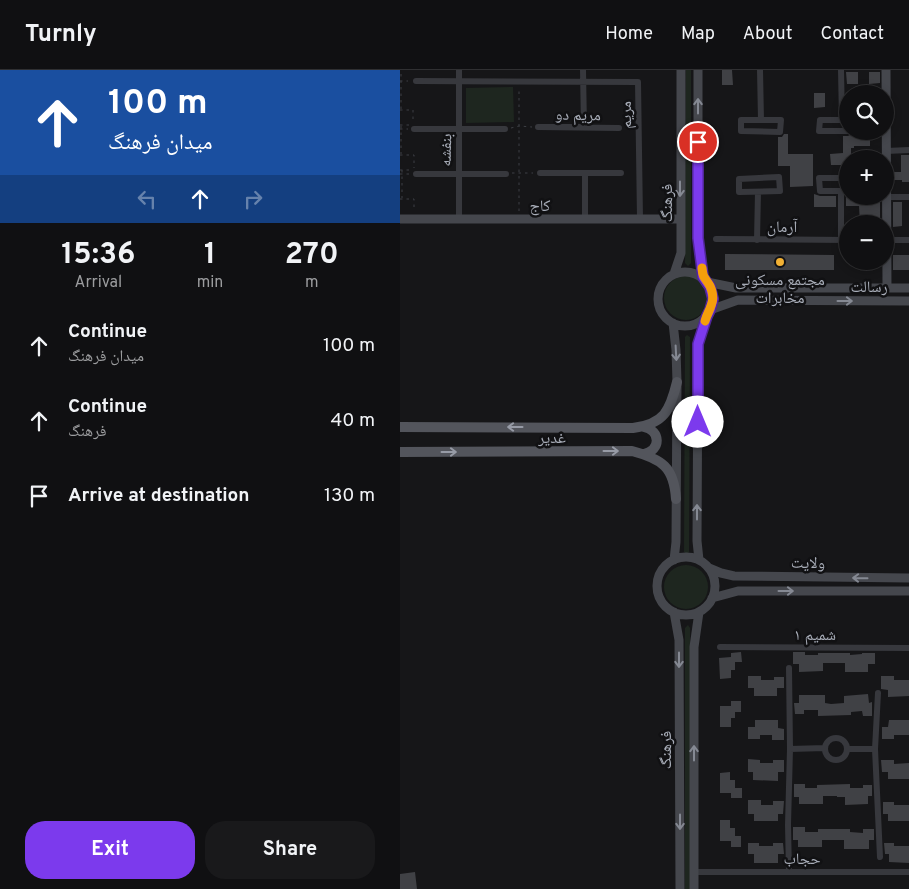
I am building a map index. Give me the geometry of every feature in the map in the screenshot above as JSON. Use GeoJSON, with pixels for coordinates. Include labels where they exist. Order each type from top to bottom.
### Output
{"type":"FeatureCollection","features":[{"type":"Feature","properties":{"kind":"main road","name":"فرهنگ"},"geometry":{"type":"LineString","coordinates":[[674,274],[681,253],[681,70]]}},
{"type":"Feature","properties":{"kind":"main road","name":"فرهنگ"},"geometry":{"type":"LineString","coordinates":[[698,70],[698,238],[705,280]]}},
{"type":"Feature","properties":{"kind":"main road"},"geometry":{"type":"LineString","coordinates":[[886,70],[886,150]]}},
{"type":"Feature","properties":{"kind":"main road","name":"کاج"},"geometry":{"type":"LineString","coordinates":[[400,220],[680,219]]}},
{"type":"Feature","properties":{"kind":"main road"},"geometry":{"type":"LineString","coordinates":[[887,270],[887,288]]}},
{"type":"Feature","properties":{"kind":"main road"},"geometry":{"type":"LineString","coordinates":[[699,560],[697,541],[698,344],[709,313],[713,299],[712,292],[705,280],[692,272],[686,271],[674,274],[668,277],[661,287],[658,298],[659,305],[664,316],[674,323],[692,325],[709,313]]}},
{"type":"Feature","properties":{"kind":"main road","name":"رسالت"},"geometry":{"type":"LineString","coordinates":[[705,280],[736,288],[909,288]]}},
{"type":"Feature","properties":{"kind":"main road","name":"رسالت"},"geometry":{"type":"LineString","coordinates":[[709,313],[738,300],[909,301]]}},
{"type":"Feature","properties":{"kind":"main road"},"geometry":{"type":"LineString","coordinates":[[674,323],[677,382],[676,542],[674,560]]}},
{"type":"Feature","properties":{"kind":"main road"},"geometry":{"type":"LineString","coordinates":[[644,427],[654,423],[664,415],[671,403],[677,382]]}},
{"type":"Feature","properties":{"kind":"main road","name":"غدیر"},"geometry":{"type":"LineString","coordinates":[[400,427],[644,427]]}},
{"type":"Feature","properties":{"kind":"main road"},"geometry":{"type":"LineString","coordinates":[[644,427],[654,432],[657,440],[653,450],[644,454]]}},
{"type":"Feature","properties":{"kind":"main road","name":"غدیر"},"geometry":{"type":"LineString","coordinates":[[400,452],[632,451],[644,454],[661,463],[673,479],[676,499]]}},
{"type":"Feature","properties":{"kind":"main road"},"geometry":{"type":"LineString","coordinates":[[686,557],[699,560],[709,568],[714,580],[712,598],[699,612],[686,614],[674,612],[660,598],[658,586],[660,574],[674,560],[686,557]]}},
{"type":"Feature","properties":{"kind":"main road","name":"ولایت"},"geometry":{"type":"LineString","coordinates":[[709,568],[734,576],[909,578]]}},
{"type":"Feature","properties":{"kind":"main road","name":"ولایت"},"geometry":{"type":"LineString","coordinates":[[712,598],[738,591],[909,591]]}},
{"type":"Feature","properties":{"kind":"main road","name":"فرهنگ"},"geometry":{"type":"LineString","coordinates":[[674,612],[679,640],[680,889]]}},
{"type":"Feature","properties":{"kind":"main road","name":"فرهنگ"},"geometry":{"type":"LineString","coordinates":[[694,889],[694,639],[699,612]]}},
{"type":"Feature","properties":{"kind":"street","name":"بنفشه"},"geometry":{"type":"LineString","coordinates":[[459,70],[459,219]]}},
{"type":"Feature","properties":{"kind":"street"},"geometry":{"type":"LineString","coordinates":[[583,70],[584,82]]}},
{"type":"Feature","properties":{"kind":"street"},"geometry":{"type":"LineString","coordinates":[[760,70],[760,120]]}},
{"type":"Feature","properties":{"kind":"street"},"geometry":{"type":"LineString","coordinates":[[841,70],[842,85]]}},
{"type":"Feature","properties":{"kind":"street","name":"مریم"},"geometry":{"type":"LineString","coordinates":[[416,81],[638,82],[640,219]]}},
{"type":"Feature","properties":{"kind":"street","name":"مریم دو"},"geometry":{"type":"LineString","coordinates":[[538,127],[584,127],[584,82]]}},
{"type":"Feature","properties":{"kind":"street"},"geometry":{"type":"LineString","coordinates":[[741,120],[760,120],[781,120],[780,132],[741,131],[741,120]]}},
{"type":"Feature","properties":{"kind":"street"},"geometry":{"type":"LineString","coordinates":[[839,120],[820,120],[819,131],[839,131]]}},
{"type":"Feature","properties":{"kind":"street","name":"مریم دو"},"geometry":{"type":"LineString","coordinates":[[538,127],[619,128]]}},
{"type":"Feature","properties":{"kind":"street"},"geometry":{"type":"LineString","coordinates":[[414,129],[505,129]]}},
{"type":"Feature","properties":{"kind":"street"},"geometry":{"type":"LineString","coordinates":[[894,151],[909,150]]}},
{"type":"Feature","properties":{"kind":"street"},"geometry":{"type":"LineString","coordinates":[[584,173],[585,220]]}},
{"type":"Feature","properties":{"kind":"street"},"geometry":{"type":"LineString","coordinates":[[540,174],[621,173]]}},
{"type":"Feature","properties":{"kind":"street"},"geometry":{"type":"LineString","coordinates":[[416,174],[506,174]]}},
{"type":"Feature","properties":{"kind":"street"},"geometry":{"type":"LineString","coordinates":[[779,177],[780,191],[758,192],[739,192],[739,179],[779,177]]}},
{"type":"Feature","properties":{"kind":"street"},"geometry":{"type":"LineString","coordinates":[[839,178],[819,178],[820,191],[839,191]]}},
{"type":"Feature","properties":{"kind":"street"},"geometry":{"type":"LineString","coordinates":[[757,240],[758,192]]}},
{"type":"Feature","properties":{"kind":"street"},"geometry":{"type":"LineString","coordinates":[[894,198],[909,197]]}},
{"type":"Feature","properties":{"kind":"street","name":"آرمان"},"geometry":{"type":"LineString","coordinates":[[716,239],[839,240]]}},
{"type":"Feature","properties":{"kind":"street"},"geometry":{"type":"LineString","coordinates":[[894,240],[909,240]]}},
{"type":"Feature","properties":{"kind":"street","name":"شمیم ۱"},"geometry":{"type":"LineString","coordinates":[[720,648],[909,648]]}},
{"type":"Feature","properties":{"kind":"street"},"geometry":{"type":"LineString","coordinates":[[789,668],[789,872]]}},
{"type":"Feature","properties":{"kind":"street"},"geometry":{"type":"LineString","coordinates":[[878,693],[875,749],[880,857]]}},
{"type":"Feature","properties":{"kind":"street"},"geometry":{"type":"LineString","coordinates":[[836,738],[845,744],[847,749],[844,756],[834,760],[827,756],[825,748],[827,743],[836,738]]}},
{"type":"Feature","properties":{"kind":"street"},"geometry":{"type":"LineString","coordinates":[[790,749],[825,748]]}},
{"type":"Feature","properties":{"kind":"street"},"geometry":{"type":"LineString","coordinates":[[847,749],[875,749]]}},
{"type":"Feature","properties":{"kind":"street","name":"حجاب"},"geometry":{"type":"LineString","coordinates":[[694,872],[909,872]]}},
{"type":"Feature","properties":{"kind":"path"},"geometry":{"type":"LineString","coordinates":[[401,70],[400,110],[413,110],[413,125],[400,125],[400,155],[414,155],[414,170],[401,170],[401,199],[414,199],[414,214]]}},
{"type":"Feature","properties":{"kind":"path"},"geometry":{"type":"LineString","coordinates":[[400,81],[416,81]]}},
{"type":"Feature","properties":{"kind":"path"},"geometry":{"type":"LineString","coordinates":[[519,81],[519,220]]}},
{"type":"Feature","properties":{"kind":"path"},"geometry":{"type":"LineString","coordinates":[[505,129],[519,126],[538,127]]}},
{"type":"Feature","properties":{"kind":"path"},"geometry":{"type":"LineString","coordinates":[[401,174],[416,174]]}},
{"type":"Feature","properties":{"kind":"path"},"geometry":{"type":"LineString","coordinates":[[506,174],[540,174]]}},
{"type":"Feature","properties":{"kind":"shaded area"},"geometry":{"type":"Polygon","coordinates":[[[686,70],[691,70],[691,263],[688,266],[685,263],[686,70]]]}},
{"type":"Feature","properties":{"kind":"shaded area"},"geometry":{"type":"Polygon","coordinates":[[[513,87],[514,122],[466,123],[466,88],[513,87]]]}},
{"type":"Feature","properties":{"kind":"shaded area"},"geometry":{"type":"Polygon","coordinates":[[[682,276],[690,276],[702,282],[708,298],[702,314],[690,320],[682,320],[670,314],[664,302],[664,294],[670,282],[682,276]]]}},
{"type":"Feature","properties":{"kind":"shaded area"},"geometry":{"type":"Polygon","coordinates":[[[687,335],[690,337],[689,552],[687,554],[684,552],[685,337],[687,335]]]}},
{"type":"Feature","properties":{"kind":"shaded area"},"geometry":{"type":"Polygon","coordinates":[[[682,565],[690,565],[702,571],[708,587],[702,603],[690,609],[682,609],[670,603],[664,591],[664,583],[670,571],[682,565]]]}},
{"type":"Feature","properties":{"kind":"shaded area"},"geometry":{"type":"Polygon","coordinates":[[[688,625],[690,628],[690,889],[685,889],[685,628],[688,625]]]}},
{"type":"Feature","properties":{"kind":"building"},"geometry":{"type":"Polygon","coordinates":[[[722,70],[732,70],[733,85],[722,85],[722,70]]]}},
{"type":"Feature","properties":{"kind":"building"},"geometry":{"type":"Polygon","coordinates":[[[846,72],[858,72],[858,84],[847,84],[846,72]]]}},
{"type":"Feature","properties":{"kind":"building"},"geometry":{"type":"Polygon","coordinates":[[[869,72],[880,72],[880,83],[869,84],[869,72]]]}},
{"type":"Feature","properties":{"kind":"building"},"geometry":{"type":"Polygon","coordinates":[[[814,93],[825,93],[825,107],[814,108],[814,93]]]}},
{"type":"Feature","properties":{"kind":"building"},"geometry":{"type":"Polygon","coordinates":[[[784,134],[788,134],[788,154],[813,154],[813,186],[790,187],[790,166],[778,166],[778,137],[782,137],[784,134]]]}},
{"type":"Feature","properties":{"kind":"building"},"geometry":{"type":"Polygon","coordinates":[[[843,140],[870,140],[870,146],[854,146],[851,150],[843,150],[843,140]]]}},
{"type":"Feature","properties":{"kind":"building"},"geometry":{"type":"Polygon","coordinates":[[[839,153],[839,165],[831,165],[830,154],[839,153]]]}},
{"type":"Feature","properties":{"kind":"building"},"geometry":{"type":"Polygon","coordinates":[[[901,155],[909,155],[909,182],[894,180],[894,172],[901,172],[901,155]]]}},
{"type":"Feature","properties":{"kind":"building"},"geometry":{"type":"Polygon","coordinates":[[[814,194],[836,196],[836,207],[814,207],[814,194]]]}},
{"type":"Feature","properties":{"kind":"building"},"geometry":{"type":"Polygon","coordinates":[[[894,202],[902,202],[902,226],[894,227],[894,202]]]}},
{"type":"Feature","properties":{"kind":"building"},"geometry":{"type":"Polygon","coordinates":[[[880,205],[880,215],[860,215],[859,206],[846,206],[880,205]]]}},
{"type":"Feature","properties":{"kind":"building","name":"مجتمع مسکونی مخابرات"},"geometry":{"type":"Polygon","coordinates":[[[725,254],[834,255],[834,270],[725,270],[725,254]]]}},
{"type":"Feature","properties":{"kind":"building"},"geometry":{"type":"Polygon","coordinates":[[[894,255],[909,255],[909,270],[894,270],[894,255]]]}},
{"type":"Feature","properties":{"kind":"building"},"geometry":{"type":"Polygon","coordinates":[[[741,652],[742,662],[735,662],[735,670],[731,670],[731,678],[720,679],[719,658],[731,657],[731,653],[741,652]]]}},
{"type":"Feature","properties":{"kind":"building"},"geometry":{"type":"Polygon","coordinates":[[[793,652],[805,652],[805,655],[818,655],[818,653],[850,653],[850,655],[875,653],[875,664],[868,664],[868,672],[845,672],[845,663],[823,663],[823,671],[799,672],[799,664],[793,664],[793,652]]]}},
{"type":"Feature","properties":{"kind":"building"},"geometry":{"type":"Polygon","coordinates":[[[748,676],[761,676],[761,680],[774,680],[774,677],[784,677],[784,688],[777,688],[777,696],[754,696],[754,688],[748,688],[748,676]]]}},
{"type":"Feature","properties":{"kind":"building"},"geometry":{"type":"Polygon","coordinates":[[[881,676],[894,676],[894,680],[909,680],[909,696],[888,697],[888,690],[881,689],[881,676]]]}},
{"type":"Feature","properties":{"kind":"building"},"geometry":{"type":"Polygon","coordinates":[[[868,694],[869,703],[872,702],[872,716],[863,716],[862,711],[851,712],[851,715],[818,716],[818,710],[804,710],[804,714],[795,714],[794,703],[799,703],[799,695],[825,695],[825,703],[831,704],[844,703],[844,696],[868,694]]]}},
{"type":"Feature","properties":{"kind":"building"},"geometry":{"type":"Polygon","coordinates":[[[731,701],[741,701],[741,712],[735,712],[735,718],[731,718],[731,727],[720,727],[720,706],[731,706],[731,701]]]}},
{"type":"Feature","properties":{"kind":"building"},"geometry":{"type":"Polygon","coordinates":[[[755,720],[778,720],[778,728],[784,729],[784,740],[772,740],[772,735],[760,735],[760,739],[748,739],[748,727],[755,727],[755,720]]]}},
{"type":"Feature","properties":{"kind":"building"},"geometry":{"type":"Polygon","coordinates":[[[889,720],[909,720],[909,735],[894,735],[894,739],[882,739],[882,727],[888,727],[889,720]]]}},
{"type":"Feature","properties":{"kind":"building"},"geometry":{"type":"Polygon","coordinates":[[[748,759],[760,760],[760,763],[773,763],[773,760],[784,760],[784,772],[778,772],[778,781],[753,780],[753,772],[748,772],[748,759]]]}},
{"type":"Feature","properties":{"kind":"building"},"geometry":{"type":"Polygon","coordinates":[[[881,760],[894,760],[894,764],[909,763],[909,779],[888,779],[888,772],[882,772],[881,760]]]}},
{"type":"Feature","properties":{"kind":"building"},"geometry":{"type":"Polygon","coordinates":[[[730,772],[730,780],[735,780],[735,788],[742,788],[742,798],[731,798],[731,793],[720,793],[720,773],[730,772]]]}},
{"type":"Feature","properties":{"kind":"building"},"geometry":{"type":"Polygon","coordinates":[[[794,784],[805,784],[805,788],[817,788],[817,785],[850,784],[850,788],[863,788],[863,785],[872,785],[872,796],[868,796],[868,804],[845,805],[845,797],[823,796],[823,804],[799,804],[799,797],[794,797],[794,784]]]}},
{"type":"Feature","properties":{"kind":"building"},"geometry":{"type":"Polygon","coordinates":[[[748,800],[761,800],[761,805],[773,805],[773,801],[784,801],[783,814],[778,814],[778,821],[754,821],[754,814],[748,814],[748,800]]]}},
{"type":"Feature","properties":{"kind":"building"},"geometry":{"type":"Polygon","coordinates":[[[883,802],[894,802],[894,805],[909,805],[909,821],[888,821],[888,814],[883,814],[883,802]]]}},
{"type":"Feature","properties":{"kind":"building"},"geometry":{"type":"Polygon","coordinates":[[[720,820],[730,820],[730,828],[735,828],[735,836],[741,836],[741,847],[731,847],[731,841],[720,841],[720,820]]]}},
{"type":"Feature","properties":{"kind":"building"},"geometry":{"type":"Polygon","coordinates":[[[793,827],[805,827],[805,832],[818,832],[818,829],[850,829],[850,832],[863,833],[863,829],[874,829],[874,840],[869,840],[869,849],[844,849],[844,840],[822,840],[822,847],[798,847],[798,840],[793,840],[793,827]]]}},
{"type":"Feature","properties":{"kind":"building"},"geometry":{"type":"Polygon","coordinates":[[[748,843],[759,843],[759,846],[773,846],[773,843],[783,843],[784,854],[778,854],[778,863],[754,863],[754,854],[748,854],[748,843]]]}},
{"type":"Feature","properties":{"kind":"building"},"geometry":{"type":"Polygon","coordinates":[[[884,843],[894,843],[894,846],[909,846],[909,863],[889,862],[889,854],[885,854],[884,843]]]}},
{"type":"Feature","properties":{"kind":"building"},"geometry":{"type":"Polygon","coordinates":[[[415,872],[417,889],[400,889],[400,874],[415,872]]]}},
{"type":"Feature","properties":{"kind":"slow traffic"},"geometry":{"type":"LineString","coordinates":[[702,268],[703,277],[710,287],[713,299],[705,321]]}},
{"type":"Feature","properties":{"kind":"place","name":"مجتمع مسکونی مخابرات"},"geometry":{"type":"Point","coordinates":[780,262]}},
{"type":"Feature","properties":{"kind":"route"},"geometry":{"type":"LineString","coordinates":[[698,142],[699,251],[703,277],[710,287],[713,299],[698,344],[698,422]]}}]}
